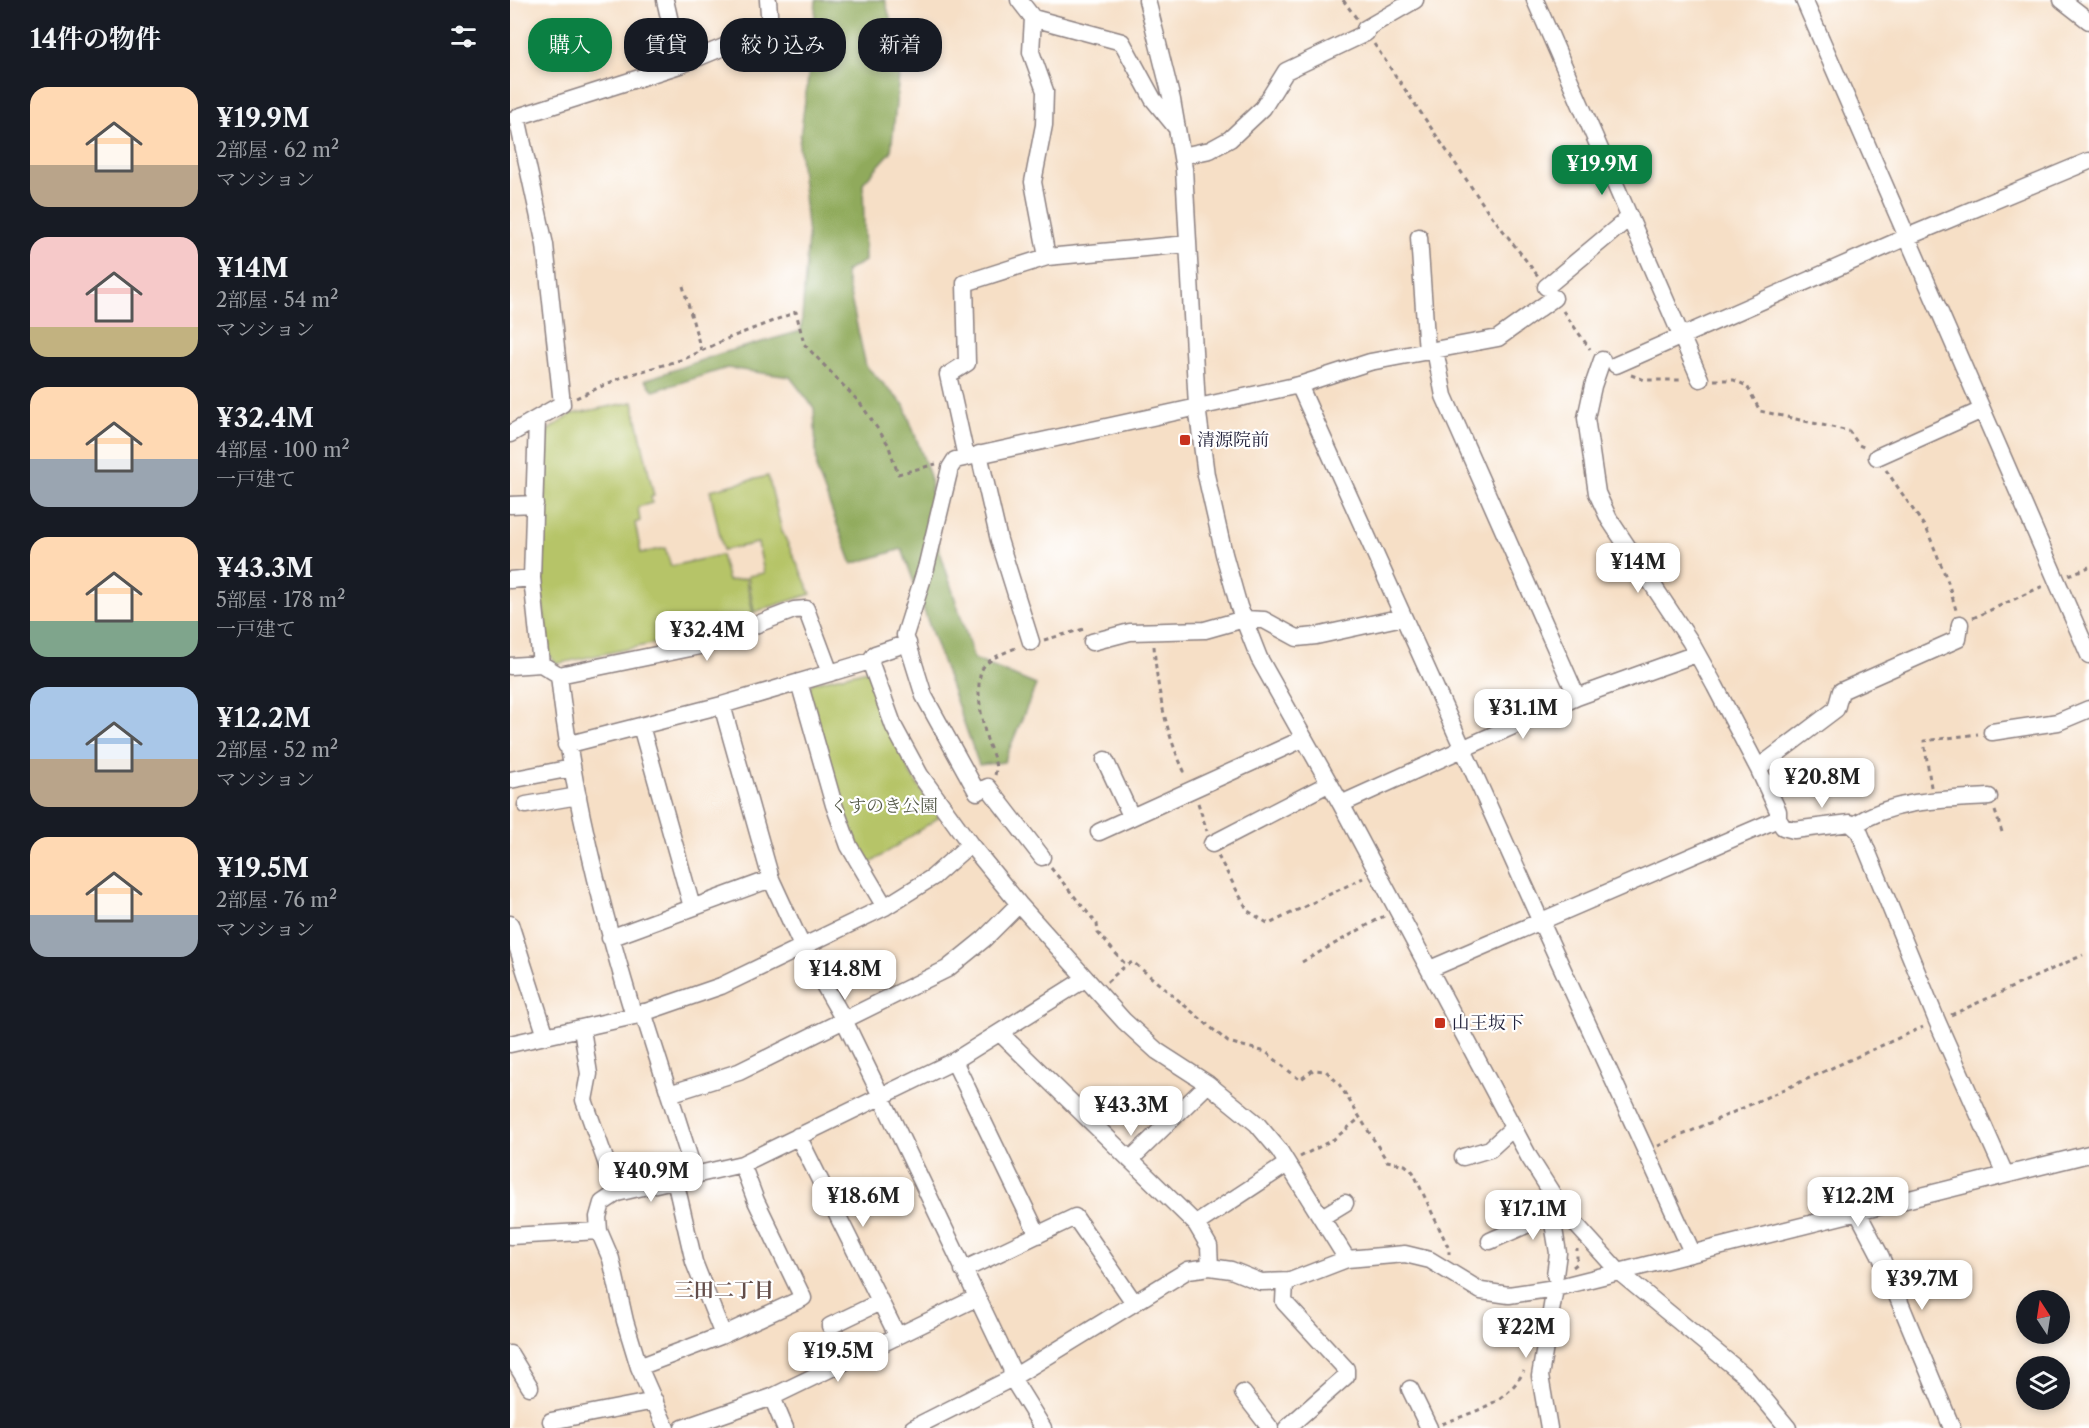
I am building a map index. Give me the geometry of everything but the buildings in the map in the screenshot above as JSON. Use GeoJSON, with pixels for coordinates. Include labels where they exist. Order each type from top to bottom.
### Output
{"type":"FeatureCollection","features":[{"type":"Feature","properties":{"kind":"street"},"geometry":{"type":"LineString","coordinates":[[665,0],[669,18]]}},
{"type":"Feature","properties":{"kind":"street"},"geometry":{"type":"LineString","coordinates":[[708,53],[770,28],[768,0]]}},
{"type":"Feature","properties":{"kind":"street"},"geometry":{"type":"LineString","coordinates":[[1020,0],[1033,18],[1122,42],[1153,99],[1177,129]]}},
{"type":"Feature","properties":{"kind":"street"},"geometry":{"type":"LineString","coordinates":[[1147,0],[1182,156],[1197,406],[1206,475],[1224,554],[1259,658],[1430,969],[1559,1215],[1619,1272],[1744,1375],[1788,1428]]}},
{"type":"Feature","properties":{"kind":"street"},"geometry":{"type":"LineString","coordinates":[[1182,156],[1210,150],[1230,139],[1263,108],[1286,72],[1365,31],[1415,0]]}},
{"type":"Feature","properties":{"kind":"street"},"geometry":{"type":"LineString","coordinates":[[1534,0],[1700,379]]}},
{"type":"Feature","properties":{"kind":"street"},"geometry":{"type":"LineString","coordinates":[[1804,0],[2089,655]]}},
{"type":"Feature","properties":{"kind":"street"},"geometry":{"type":"LineString","coordinates":[[2062,0],[2089,21]]}},
{"type":"Feature","properties":{"kind":"street"},"geometry":{"type":"LineString","coordinates":[[1033,18],[1031,52],[1045,91],[1044,125],[1034,182],[1047,257]]}},
{"type":"Feature","properties":{"kind":"street"},"geometry":{"type":"LineString","coordinates":[[510,434],[562,404],[545,245],[517,117],[655,72]]}},
{"type":"Feature","properties":{"kind":"street"},"geometry":{"type":"LineString","coordinates":[[1989,797],[1933,801],[1880,812],[1855,825],[1850,823],[1794,830],[1783,827],[1758,768],[1696,654],[1609,519],[1597,493],[1586,418],[1593,386],[1609,363],[1682,336],[2089,161]]}},
{"type":"Feature","properties":{"kind":"street"},"geometry":{"type":"LineString","coordinates":[[1042,857],[988,787],[977,792],[924,696],[905,635],[926,567],[950,468],[955,460],[1299,385],[1370,362],[1497,339],[1630,218]]}},
{"type":"Feature","properties":{"kind":"street"},"geometry":{"type":"LineString","coordinates":[[1419,237],[1431,351],[1444,396],[1577,697]]}},
{"type":"Feature","properties":{"kind":"street"},"geometry":{"type":"LineString","coordinates":[[1031,642],[948,375],[967,363],[965,283],[1047,257],[1188,244]]}},
{"type":"Feature","properties":{"kind":"street"},"geometry":{"type":"LineString","coordinates":[[1299,385],[1692,1252]]}},
{"type":"Feature","properties":{"kind":"street"},"geometry":{"type":"LineString","coordinates":[[1877,457],[1982,410]]}},
{"type":"Feature","properties":{"kind":"street"},"geometry":{"type":"LineString","coordinates":[[537,419],[532,578],[541,664]]}},
{"type":"Feature","properties":{"kind":"street"},"geometry":{"type":"LineString","coordinates":[[510,505],[534,504]]}},
{"type":"Feature","properties":{"kind":"street"},"geometry":{"type":"LineString","coordinates":[[510,580],[532,578]]}},
{"type":"Feature","properties":{"kind":"street"},"geometry":{"type":"LineString","coordinates":[[510,666],[541,664],[559,675],[700,646],[794,610],[806,609],[830,673]]}},
{"type":"Feature","properties":{"kind":"street"},"geometry":{"type":"LineString","coordinates":[[1092,642],[1130,632],[1205,630],[1244,619],[1263,620],[1297,638],[1404,617]]}},
{"type":"Feature","properties":{"kind":"street"},"geometry":{"type":"LineString","coordinates":[[1758,768],[1836,709],[1841,691],[1958,639],[1960,624]]}},
{"type":"Feature","properties":{"kind":"street"},"geometry":{"type":"LineString","coordinates":[[566,746],[722,705],[830,673],[870,661],[875,654],[908,644]]}},
{"type":"Feature","properties":{"kind":"street"},"geometry":{"type":"LineString","coordinates":[[1341,804],[1577,697],[1696,654]]}},
{"type":"Feature","properties":{"kind":"street"},"geometry":{"type":"LineString","coordinates":[[870,661],[894,727],[920,775],[970,844],[1019,904],[1091,985],[1157,1051],[1208,1084],[1257,1124],[1287,1164],[1347,1259]]}},
{"type":"Feature","properties":{"kind":"street"},"geometry":{"type":"LineString","coordinates":[[559,675],[566,746],[610,938],[669,1094],[695,1175]]}},
{"type":"Feature","properties":{"kind":"street"},"geometry":{"type":"LineString","coordinates":[[799,682],[834,805],[849,846],[885,907]]}},
{"type":"Feature","properties":{"kind":"street"},"geometry":{"type":"LineString","coordinates":[[722,705],[771,879],[802,946],[844,1020],[881,1096],[1011,1368],[1012,1378],[1043,1428]]}},
{"type":"Feature","properties":{"kind":"street"},"geometry":{"type":"LineString","coordinates":[[1992,732],[2058,722],[2089,709]]}},
{"type":"Feature","properties":{"kind":"street"},"geometry":{"type":"LineString","coordinates":[[641,726],[692,908]]}},
{"type":"Feature","properties":{"kind":"street"},"geometry":{"type":"LineString","coordinates":[[1099,832],[1304,739]]}},
{"type":"Feature","properties":{"kind":"street"},"geometry":{"type":"LineString","coordinates":[[510,780],[572,768]]}},
{"type":"Feature","properties":{"kind":"street"},"geometry":{"type":"LineString","coordinates":[[1105,769],[1131,816]]}},
{"type":"Feature","properties":{"kind":"street"},"geometry":{"type":"LineString","coordinates":[[1212,844],[1328,784]]}},
{"type":"Feature","properties":{"kind":"street"},"geometry":{"type":"LineString","coordinates":[[526,805],[578,796]]}},
{"type":"Feature","properties":{"kind":"street"},"geometry":{"type":"LineString","coordinates":[[1430,969],[1778,819]]}},
{"type":"Feature","properties":{"kind":"street"},"geometry":{"type":"LineString","coordinates":[[1855,825],[1937,1021],[2005,1174]]}},
{"type":"Feature","properties":{"kind":"street"},"geometry":{"type":"LineString","coordinates":[[510,1044],[639,1014],[721,986],[885,907],[933,877],[970,844]]}},
{"type":"Feature","properties":{"kind":"street"},"geometry":{"type":"LineString","coordinates":[[610,938],[771,879]]}},
{"type":"Feature","properties":{"kind":"street"},"geometry":{"type":"LineString","coordinates":[[669,1094],[739,1072],[947,969],[984,939],[1019,904]]}},
{"type":"Feature","properties":{"kind":"street"},"geometry":{"type":"LineString","coordinates":[[510,924],[546,1036]]}},
{"type":"Feature","properties":{"kind":"street"},"geometry":{"type":"LineString","coordinates":[[666,1428],[639,1367],[625,1321],[611,1259],[599,1231],[598,1217],[602,1203],[616,1193],[742,1164],[954,1061],[1000,1033],[1091,985]]}},
{"type":"Feature","properties":{"kind":"street"},"geometry":{"type":"LineString","coordinates":[[582,1029],[590,1074],[584,1100],[616,1193]]}},
{"type":"Feature","properties":{"kind":"street"},"geometry":{"type":"LineString","coordinates":[[1000,1033],[1196,1224],[1209,1246],[1210,1267]]}},
{"type":"Feature","properties":{"kind":"street"},"geometry":{"type":"LineString","coordinates":[[954,1061],[1038,1235]]}},
{"type":"Feature","properties":{"kind":"street"},"geometry":{"type":"LineString","coordinates":[[1130,1160],[1208,1084]]}},
{"type":"Feature","properties":{"kind":"street"},"geometry":{"type":"LineString","coordinates":[[1463,1157],[1490,1149],[1514,1127]]}},
{"type":"Feature","properties":{"kind":"street"},"geometry":{"type":"LineString","coordinates":[[798,1136],[897,1335]]}},
{"type":"Feature","properties":{"kind":"street"},"geometry":{"type":"LineString","coordinates":[[914,1428],[1012,1378],[1133,1301],[1188,1270],[1210,1267],[1231,1270],[1261,1282],[1285,1282],[1347,1259],[1405,1254],[1430,1260],[1481,1291],[1509,1295],[1555,1281],[1619,1272],[2089,1154]]}},
{"type":"Feature","properties":{"kind":"street"},"geometry":{"type":"LineString","coordinates":[[639,1367],[723,1335],[803,1298],[756,1201],[742,1164]]}},
{"type":"Feature","properties":{"kind":"street"},"geometry":{"type":"LineString","coordinates":[[1196,1224],[1287,1164]]}},
{"type":"Feature","properties":{"kind":"street"},"geometry":{"type":"LineString","coordinates":[[675,1180],[694,1262],[723,1335]]}},
{"type":"Feature","properties":{"kind":"street"},"geometry":{"type":"LineString","coordinates":[[1322,1218],[1345,1203]]}},
{"type":"Feature","properties":{"kind":"street"},"geometry":{"type":"LineString","coordinates":[[1857,1211],[1881,1257],[1952,1428]]}},
{"type":"Feature","properties":{"kind":"street"},"geometry":{"type":"LineString","coordinates":[[1490,1241],[1559,1215]]}},
{"type":"Feature","properties":{"kind":"street"},"geometry":{"type":"LineString","coordinates":[[1549,1428],[1540,1376],[1558,1253],[1552,1223],[1559,1215]]}},
{"type":"Feature","properties":{"kind":"street"},"geometry":{"type":"LineString","coordinates":[[963,1270],[1075,1217],[1133,1301]]}},
{"type":"Feature","properties":{"kind":"street"},"geometry":{"type":"LineString","coordinates":[[510,1236],[599,1231]]}},
{"type":"Feature","properties":{"kind":"street"},"geometry":{"type":"LineString","coordinates":[[1285,1282],[1284,1302],[1346,1369],[1346,1376],[1287,1428]]}},
{"type":"Feature","properties":{"kind":"street"},"geometry":{"type":"LineString","coordinates":[[683,1428],[772,1397],[976,1298]]}},
{"type":"Feature","properties":{"kind":"street"},"geometry":{"type":"LineString","coordinates":[[830,1326],[880,1302]]}},
{"type":"Feature","properties":{"kind":"street"},"geometry":{"type":"LineString","coordinates":[[510,1354],[524,1369],[530,1387]]}},
{"type":"Feature","properties":{"kind":"street"},"geometry":{"type":"LineString","coordinates":[[1410,1389],[1430,1428]]}},
{"type":"Feature","properties":{"kind":"street"},"geometry":{"type":"LineString","coordinates":[[1243,1393],[1269,1428]]}},
{"type":"Feature","properties":{"kind":"street"},"geometry":{"type":"LineString","coordinates":[[772,1397],[785,1428]]}},
{"type":"Feature","properties":{"kind":"street"},"geometry":{"type":"LineString","coordinates":[[551,1421],[655,1401]]}},
{"type":"Feature","properties":{"kind":"path"},"geometry":{"type":"LineString","coordinates":[[683,286],[701,350]]}},
{"type":"Feature","properties":{"kind":"path"},"geometry":{"type":"LineString","coordinates":[[562,404],[622,377],[684,359],[796,312],[804,344],[860,403],[888,444],[898,474],[920,467]]}},
{"type":"Feature","properties":{"kind":"path"},"geometry":{"type":"LineString","coordinates":[[988,787],[997,767],[984,732],[979,675],[983,666],[997,656],[1031,642],[1086,628],[1092,642]]}},
{"type":"Feature","properties":{"kind":"path"},"geometry":{"type":"LineString","coordinates":[[1933,801],[1924,741],[1992,732]]}},
{"type":"Feature","properties":{"kind":"path"},"geometry":{"type":"LineString","coordinates":[[1989,797],[2002,832]]}},
{"type":"Feature","properties":{"kind":"path"},"geometry":{"type":"LineString","coordinates":[[1042,857],[1097,924],[1098,933],[1125,965]]}},
{"type":"Feature","properties":{"kind":"path"},"geometry":{"type":"LineString","coordinates":[[1302,962],[1397,909]]}},
{"type":"Feature","properties":{"kind":"path"},"geometry":{"type":"LineString","coordinates":[[1646,1152],[2083,955]]}},
{"type":"Feature","properties":{"kind":"path"},"geometry":{"type":"LineString","coordinates":[[1091,985],[1133,962],[1228,1042],[1266,1052],[1300,1080],[1313,1070],[1326,1071],[1339,1083],[1387,1161],[1406,1165],[1413,1172],[1449,1249],[1447,1271]]}},
{"type":"Feature","properties":{"kind":"path"},"geometry":{"type":"LineString","coordinates":[[1287,1164],[1334,1138],[1360,1118]]}},
{"type":"Feature","properties":{"kind":"path"},"geometry":{"type":"LineString","coordinates":[[1430,1428],[1485,1407],[1511,1392],[1527,1364]]}},
{"type":"Feature","properties":{"kind":"green space"},"geometry":{"type":"Polygon","coordinates":[[[816,0],[885,0],[890,18],[858,18],[858,72],[899,72],[891,152],[863,183],[865,261],[845,272],[866,366],[904,405],[930,476],[934,532],[974,659],[1036,685],[1004,762],[979,765],[902,549],[852,564],[817,471],[814,408],[790,377],[727,368],[654,391],[645,380],[719,354],[801,331],[808,236],[799,145],[809,72],[846,72],[846,18],[815,18],[816,0]]]}},
{"type":"Feature","properties":{"kind":"green space"},"geometry":{"type":"Polygon","coordinates":[[[633,402],[654,496],[651,497],[652,503],[638,507],[640,521],[635,523],[641,553],[665,548],[671,566],[721,555],[728,581],[746,578],[753,614],[675,639],[556,664],[549,654],[542,597],[547,431],[572,414],[633,402]]]}},
{"type":"Feature","properties":{"kind":"green space"},"geometry":{"type":"Polygon","coordinates":[[[768,476],[782,531],[811,594],[754,612],[748,576],[764,573],[758,543],[723,550],[710,490],[768,476]]]}},
{"type":"Feature","properties":{"kind":"green space","name":"くすのき公園"},"geometry":{"type":"Polygon","coordinates":[[[868,670],[910,773],[939,817],[868,865],[841,801],[809,689],[812,683],[868,670]]]}},
{"type":"Feature","properties":{"kind":"place","name":"清源院前"},"geometry":{"type":"Point","coordinates":[1185,440]}},
{"type":"Feature","properties":{"kind":"place","name":"山王坂下"},"geometry":{"type":"Point","coordinates":[1440,1023]}},
{"type":"Feature","properties":{"kind":"district","name":"三田二丁目"},"geometry":{"type":"Point","coordinates":[724,1290]}}]}
